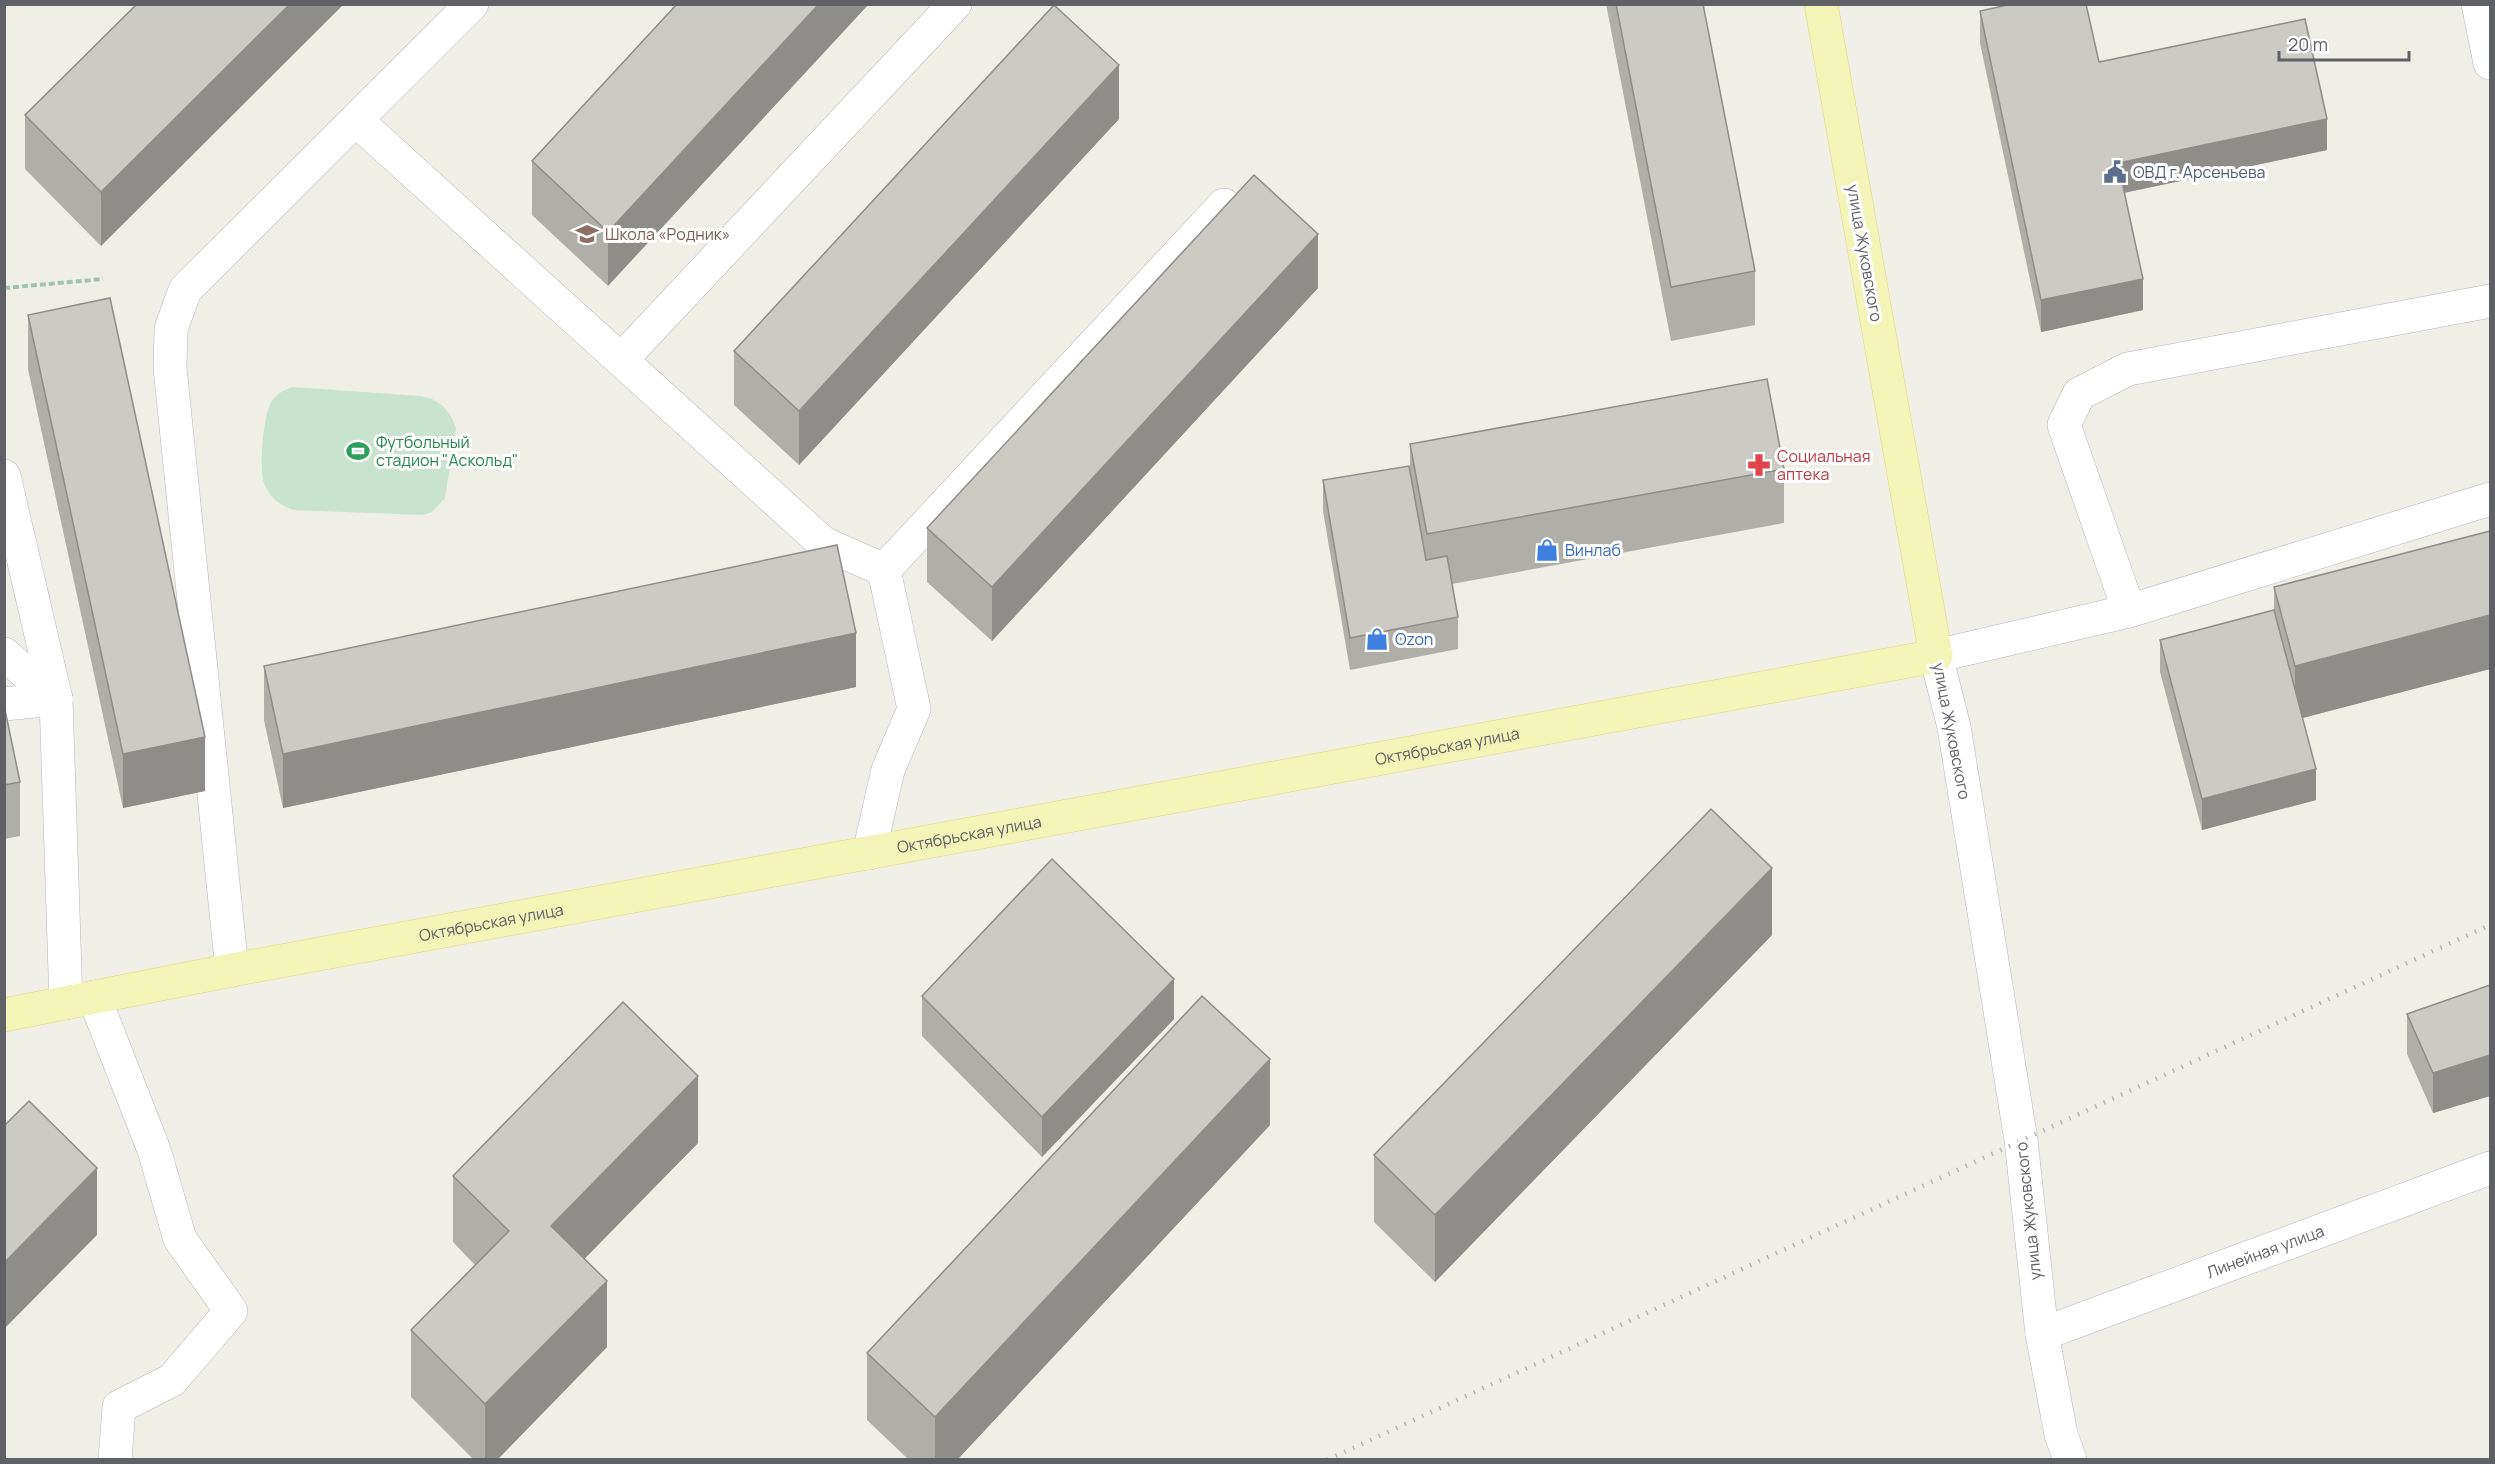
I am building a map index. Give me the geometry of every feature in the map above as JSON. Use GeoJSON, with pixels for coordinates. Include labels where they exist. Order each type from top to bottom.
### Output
{"type":"FeatureCollection","features":[{"type":"Feature","properties":{"kind":"main road","name":"улица Жуковского"},"geometry":{"type":"LineString","coordinates":[[1821,4],[1936,656]]}},
{"type":"Feature","properties":{"kind":"main road","name":"Октябрьская улица"},"geometry":{"type":"LineString","coordinates":[[4,1015],[232,970],[1936,656]]}},
{"type":"Feature","properties":{"kind":"street"},"geometry":{"type":"LineString","coordinates":[[232,970],[170,368],[171,329],[185,290],[472,4]]}},
{"type":"Feature","properties":{"kind":"street"},"geometry":{"type":"LineString","coordinates":[[621,360],[956,4]]}},
{"type":"Feature","properties":{"kind":"street"},"geometry":{"type":"LineString","coordinates":[[2478,4],[2490,63]]}},
{"type":"Feature","properties":{"kind":"street"},"geometry":{"type":"LineString","coordinates":[[356,120],[824,543],[884,570]]}},
{"type":"Feature","properties":{"kind":"street"},"geometry":{"type":"LineString","coordinates":[[884,570],[1224,206]]}},
{"type":"Feature","properties":{"kind":"street"},"geometry":{"type":"LineString","coordinates":[[2129,611],[2064,425],[2079,394],[2128,369],[2490,301]]}},
{"type":"Feature","properties":{"kind":"street"},"geometry":{"type":"LineString","coordinates":[[4,476],[56,699],[80,1000],[154,1150],[180,1239],[231,1311],[172,1380],[119,1407],[115,1460]]}},
{"type":"Feature","properties":{"kind":"street"},"geometry":{"type":"LineString","coordinates":[[1936,656],[2129,611],[2490,499]]}},
{"type":"Feature","properties":{"kind":"street"},"geometry":{"type":"LineString","coordinates":[[869,853],[888,770],[914,708],[884,570]]}},
{"type":"Feature","properties":{"kind":"street"},"geometry":{"type":"LineString","coordinates":[[4,654],[56,699]]}},
{"type":"Feature","properties":{"kind":"street","name":"улица Жуковского"},"geometry":{"type":"LineString","coordinates":[[1936,656],[1954,727],[2021,1140],[2042,1334],[2061,1434],[2070,1460]]}},
{"type":"Feature","properties":{"kind":"street"},"geometry":{"type":"LineString","coordinates":[[4,704],[56,699]]}},
{"type":"Feature","properties":{"kind":"street","name":"Линейная улица"},"geometry":{"type":"LineString","coordinates":[[2042,1334],[2490,1168]]}},
{"type":"Feature","properties":{"kind":"path"},"geometry":{"type":"LineString","coordinates":[[4,288],[104,279]]}},
{"type":"Feature","properties":{"kind":"green space","name":"Футбольный стадион \"Аскольд\""},"geometry":{"type":"Polygon","coordinates":[[[293,387],[420,396],[432,399],[443,406],[451,416],[456,428],[445,498],[432,512],[423,515],[293,510],[277,501],[267,491],[263,479],[264,432],[268,410],[273,400],[286,389],[293,387]]]}},
{"type":"Feature","properties":{"kind":"building"},"geometry":{"type":"Polygon","coordinates":[[[137,4],[290,4],[101,192],[25,115],[137,4]]]}},
{"type":"Feature","properties":{"kind":"building"},"geometry":{"type":"Polygon","coordinates":[[[677,4],[819,4],[608,232],[532,161],[677,4]]]}},
{"type":"Feature","properties":{"kind":"building"},"geometry":{"type":"Polygon","coordinates":[[[1616,4],[1703,4],[1755,271],[1671,287],[1616,4]]]}},
{"type":"Feature","properties":{"kind":"building","name":"ОВД г. Арсеньева"},"geometry":{"type":"Polygon","coordinates":[[[2012,4],[2086,4],[2099,62],[2305,19],[2327,119],[2118,163],[2143,279],[2041,300],[1980,11],[2012,4]]]}},
{"type":"Feature","properties":{"kind":"building"},"geometry":{"type":"Polygon","coordinates":[[[1054,5],[1119,65],[799,411],[734,351],[1054,5]]]}},
{"type":"Feature","properties":{"kind":"building"},"geometry":{"type":"Polygon","coordinates":[[[1254,175],[1318,234],[992,587],[927,528],[1254,175]]]}},
{"type":"Feature","properties":{"kind":"building"},"geometry":{"type":"Polygon","coordinates":[[[110,298],[205,737],[123,754],[28,315],[110,298]]]}},
{"type":"Feature","properties":{"kind":"building"},"geometry":{"type":"Polygon","coordinates":[[[1767,379],[1784,469],[1427,534],[1410,444],[1767,379]]]}},
{"type":"Feature","properties":{"kind":"building"},"geometry":{"type":"Polygon","coordinates":[[[1409,466],[1426,560],[1447,556],[1458,617],[1350,638],[1323,480],[1409,466]]]}},
{"type":"Feature","properties":{"kind":"building"},"geometry":{"type":"Polygon","coordinates":[[[2490,531],[2490,615],[2295,666],[2274,587],[2490,531]]]}},
{"type":"Feature","properties":{"kind":"building"},"geometry":{"type":"Polygon","coordinates":[[[837,545],[856,633],[283,754],[264,666],[837,545]]]}},
{"type":"Feature","properties":{"kind":"building"},"geometry":{"type":"Polygon","coordinates":[[[2274,610],[2316,769],[2202,799],[2160,640],[2274,610]]]}},
{"type":"Feature","properties":{"kind":"building"},"geometry":{"type":"Polygon","coordinates":[[[4,705],[20,782],[4,785],[4,705]]]}},
{"type":"Feature","properties":{"kind":"building"},"geometry":{"type":"Polygon","coordinates":[[[1711,809],[1772,868],[1435,1215],[1374,1155],[1711,809]]]}},
{"type":"Feature","properties":{"kind":"building"},"geometry":{"type":"Polygon","coordinates":[[[1052,859],[1174,979],[1042,1117],[922,996],[1052,859]]]}},
{"type":"Feature","properties":{"kind":"building"},"geometry":{"type":"Polygon","coordinates":[[[2490,985],[2490,1055],[2433,1073],[2407,1014],[2490,985]]]}},
{"type":"Feature","properties":{"kind":"building"},"geometry":{"type":"Polygon","coordinates":[[[1202,996],[1270,1059],[935,1417],[867,1353],[1202,996]]]}},
{"type":"Feature","properties":{"kind":"building"},"geometry":{"type":"Polygon","coordinates":[[[623,1002],[698,1076],[551,1226],[607,1281],[485,1404],[411,1330],[509,1231],[453,1176],[623,1002]]]}},
{"type":"Feature","properties":{"kind":"building"},"geometry":{"type":"Polygon","coordinates":[[[29,1101],[97,1168],[4,1263],[4,1126],[29,1101]]]}},
{"type":"Feature","properties":{"kind":"railway"},"geometry":{"type":"LineString","coordinates":[[1327,1460],[2490,925]]}},
{"type":"Feature","properties":{"kind":"place","name":"ОВД г. Арсеньева"},"geometry":{"type":"Point","coordinates":[2115,172]}},
{"type":"Feature","properties":{"kind":"place","name":"Школа «Родник»"},"geometry":{"type":"Point","coordinates":[587,234]}},
{"type":"Feature","properties":{"kind":"place","name":"Футбольный стадион \"Аскольд\""},"geometry":{"type":"Point","coordinates":[358,451]}},
{"type":"Feature","properties":{"kind":"place","name":"Социальная аптека"},"geometry":{"type":"Point","coordinates":[1759,465]}},
{"type":"Feature","properties":{"kind":"place","name":"Винлаб"},"geometry":{"type":"Point","coordinates":[1547,550]}},
{"type":"Feature","properties":{"kind":"place","name":"Ozon"},"geometry":{"type":"Point","coordinates":[1377,639]}}]}
